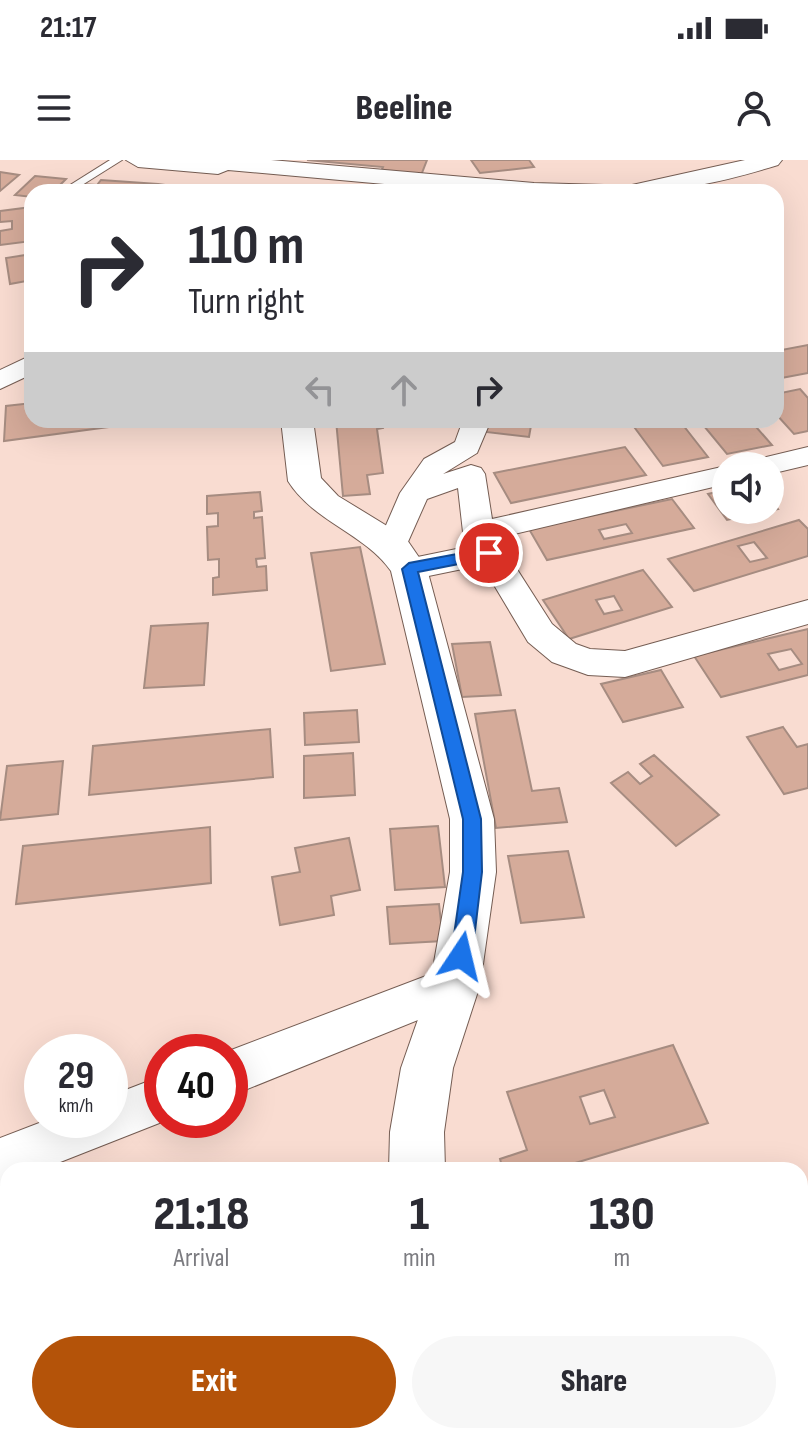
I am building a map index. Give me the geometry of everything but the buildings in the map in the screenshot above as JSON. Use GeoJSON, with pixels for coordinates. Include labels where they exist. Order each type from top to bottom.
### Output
{"type":"FeatureCollection","features":[{"type":"Feature","properties":{"kind":"main road"},"geometry":{"type":"LineString","coordinates":[[138,160],[229,164],[460,184]]}},
{"type":"Feature","properties":{"kind":"main road"},"geometry":{"type":"LineString","coordinates":[[189,160],[422,184]]}},
{"type":"Feature","properties":{"kind":"main road"},"geometry":{"type":"LineString","coordinates":[[675,184],[782,163]]}},
{"type":"Feature","properties":{"kind":"main road"},"geometry":{"type":"LineString","coordinates":[[723,184],[782,163]]}},
{"type":"Feature","properties":{"kind":"main road"},"geometry":{"type":"LineString","coordinates":[[229,164],[233,184]]}},
{"type":"Feature","properties":{"kind":"main road"},"geometry":{"type":"LineString","coordinates":[[298,428],[305,481],[326,504],[401,557],[472,819],[473,872],[467,926],[455,985],[427,1068],[417,1132],[417,1162]]}},
{"type":"Feature","properties":{"kind":"street"},"geometry":{"type":"LineString","coordinates":[[0,381],[24,368]]}},
{"type":"Feature","properties":{"kind":"street"},"geometry":{"type":"LineString","coordinates":[[471,447],[415,493],[401,557],[483,543],[712,479]]}},
{"type":"Feature","properties":{"kind":"street"},"geometry":{"type":"LineString","coordinates":[[471,447],[483,543],[540,633],[564,653],[588,662],[625,664],[808,612]]}},
{"type":"Feature","properties":{"kind":"street"},"geometry":{"type":"LineString","coordinates":[[784,461],[808,456]]}},
{"type":"Feature","properties":{"kind":"street"},"geometry":{"type":"LineString","coordinates":[[248,1066],[455,985]]}},
{"type":"Feature","properties":{"kind":"street"},"geometry":{"type":"LineString","coordinates":[[0,1162],[62,1138]]}},
{"type":"Feature","properties":{"kind":"lane"},"geometry":{"type":"LineString","coordinates":[[77,184],[117,160]]}},
{"type":"Feature","properties":{"kind":"route"},"geometry":{"type":"LineString","coordinates":[[461,956],[473,872],[472,819],[409,569],[489,553]]}}]}
